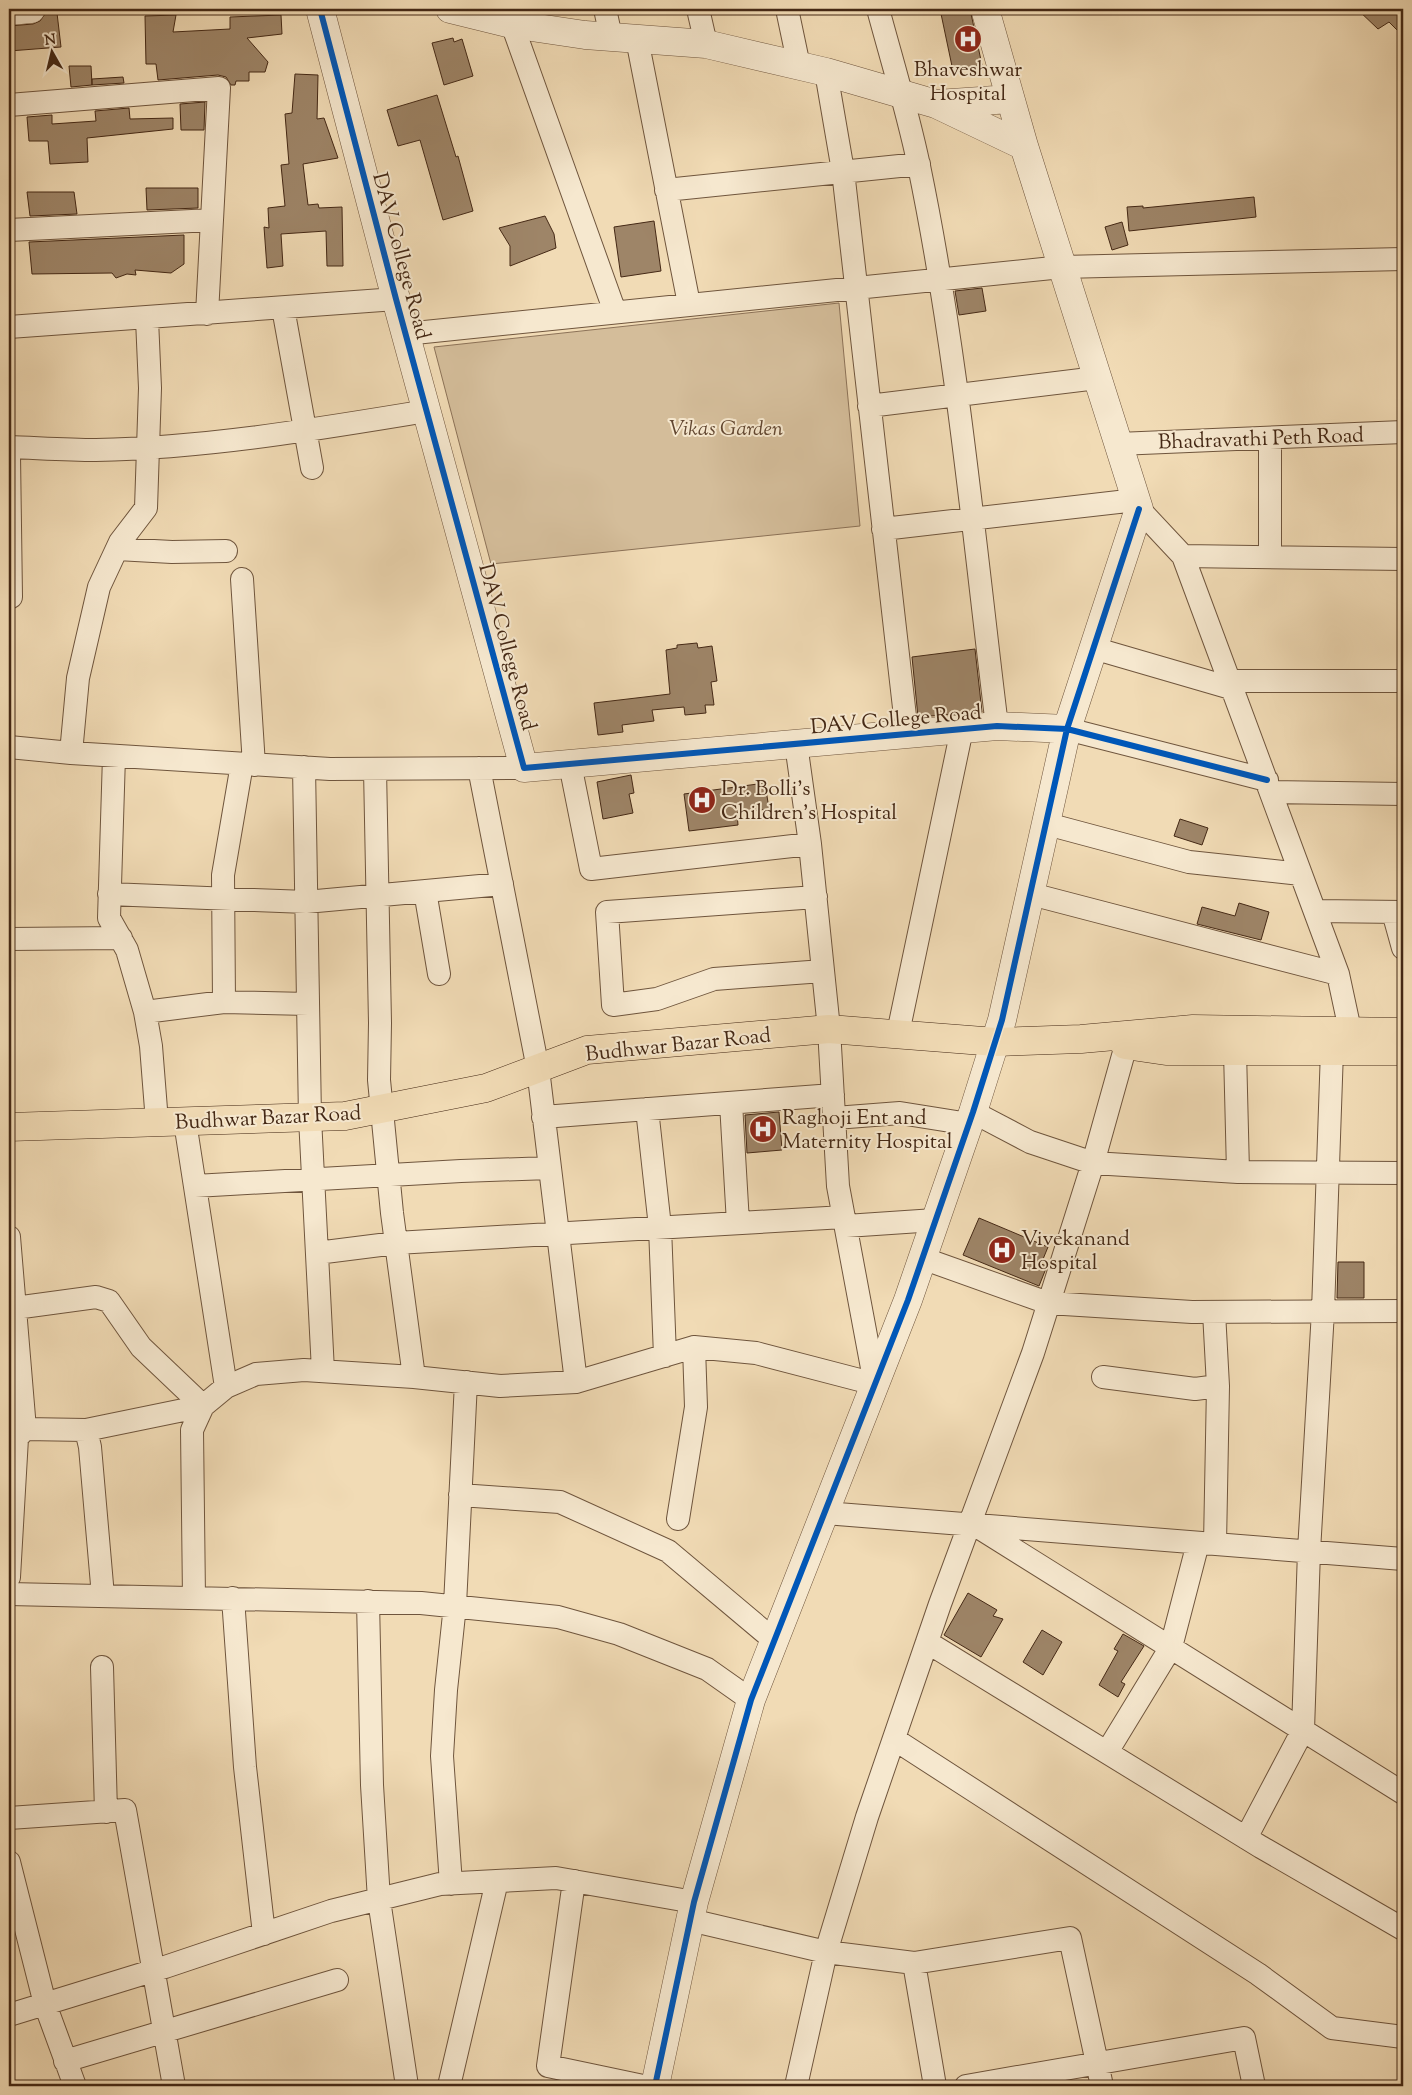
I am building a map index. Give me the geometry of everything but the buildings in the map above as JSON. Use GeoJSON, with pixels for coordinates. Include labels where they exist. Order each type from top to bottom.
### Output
{"type":"FeatureCollection","features":[{"type":"Feature","properties":{"kind":"highway","name":"Budhwar Bazar Road"},"geometry":{"type":"LineString","coordinates":[[9,1127],[345,1116],[486,1088],[587,1050],[829,1029],[996,1042],[1081,1039]]}},
{"type":"Feature","properties":{"kind":"highway"},"geometry":{"type":"LineString","coordinates":[[1081,1039],[1193,1029],[1341,1040],[1403,1051]]}},
{"type":"Feature","properties":{"kind":"highway"},"geometry":{"type":"LineString","coordinates":[[1081,1039],[1166,1051],[1236,1051],[1403,1032]]}},
{"type":"Feature","properties":{"kind":"street"},"geometry":{"type":"LineString","coordinates":[[9,11],[31,9]]}},
{"type":"Feature","properties":{"kind":"street","name":"DAV College Road"},"geometry":{"type":"LineString","coordinates":[[320,9],[396,299],[524,768],[996,726],[1067,729]]}},
{"type":"Feature","properties":{"kind":"street"},"geometry":{"type":"LineString","coordinates":[[450,9],[508,16],[624,38],[706,44],[826,72],[936,104],[1024,146]]}},
{"type":"Feature","properties":{"kind":"street"},"geometry":{"type":"LineString","coordinates":[[605,9],[624,38],[666,190],[689,304]]}},
{"type":"Feature","properties":{"kind":"street"},"geometry":{"type":"LineString","coordinates":[[698,9],[706,44]]}},
{"type":"Feature","properties":{"kind":"street"},"geometry":{"type":"LineString","coordinates":[[787,9],[799,66]]}},
{"type":"Feature","properties":{"kind":"street"},"geometry":{"type":"LineString","coordinates":[[878,9],[919,164],[940,279],[958,395],[996,726]]}},
{"type":"Feature","properties":{"kind":"street"},"geometry":{"type":"LineString","coordinates":[[984,9],[1024,146],[1138,504],[1183,556],[1338,974],[1341,1040],[1326,1172],[1323,1311],[1309,1551],[1303,1730],[1246,1838]]}},
{"type":"Feature","properties":{"kind":"street"},"geometry":{"type":"LineString","coordinates":[[508,16],[615,312]]}},
{"type":"Feature","properties":{"kind":"street"},"geometry":{"type":"LineString","coordinates":[[826,72],[843,171],[908,734]]}},
{"type":"Feature","properties":{"kind":"street"},"geometry":{"type":"LineString","coordinates":[[9,105],[220,88],[207,314]]}},
{"type":"Feature","properties":{"kind":"street"},"geometry":{"type":"LineString","coordinates":[[936,104],[1010,99]]}},
{"type":"Feature","properties":{"kind":"street"},"geometry":{"type":"LineString","coordinates":[[666,190],[919,164]]}},
{"type":"Feature","properties":{"kind":"street"},"geometry":{"type":"LineString","coordinates":[[9,230],[212,220]]}},
{"type":"Feature","properties":{"kind":"street"},"geometry":{"type":"LineString","coordinates":[[406,334],[1062,267],[1403,259]]}},
{"type":"Feature","properties":{"kind":"street"},"geometry":{"type":"LineString","coordinates":[[9,328],[396,299]]}},
{"type":"Feature","properties":{"kind":"street"},"geometry":{"type":"LineString","coordinates":[[283,308],[312,468]]}},
{"type":"Feature","properties":{"kind":"street"},"geometry":{"type":"LineString","coordinates":[[71,753],[78,678],[99,587],[117,549],[146,508],[150,388],[147,318]]}},
{"type":"Feature","properties":{"kind":"street"},"geometry":{"type":"LineString","coordinates":[[869,406],[1097,378]]}},
{"type":"Feature","properties":{"kind":"street"},"geometry":{"type":"LineString","coordinates":[[9,447],[96,450],[148,447],[305,431],[427,411]]}},
{"type":"Feature","properties":{"kind":"street","name":"Bhadravathi Peth Road"},"geometry":{"type":"LineString","coordinates":[[1118,444],[1403,432]]}},
{"type":"Feature","properties":{"kind":"street"},"geometry":{"type":"LineString","coordinates":[[1270,438],[1270,558]]}},
{"type":"Feature","properties":{"kind":"street"},"geometry":{"type":"LineString","coordinates":[[9,455],[11,590],[11,597],[9,598]]}},
{"type":"Feature","properties":{"kind":"street"},"geometry":{"type":"LineString","coordinates":[[883,528],[972,518],[1138,504]]}},
{"type":"Feature","properties":{"kind":"street"},"geometry":{"type":"LineString","coordinates":[[655,2086],[692,1911],[751,1700],[875,1384],[922,1258],[996,1042],[1067,729],[1138,504]]}},
{"type":"Feature","properties":{"kind":"street"},"geometry":{"type":"LineString","coordinates":[[117,549],[172,552],[226,551]]}},
{"type":"Feature","properties":{"kind":"street"},"geometry":{"type":"LineString","coordinates":[[1183,556],[1403,559]]}},
{"type":"Feature","properties":{"kind":"street"},"geometry":{"type":"LineString","coordinates":[[224,1002],[223,875],[248,764],[242,579]]}},
{"type":"Feature","properties":{"kind":"street"},"geometry":{"type":"LineString","coordinates":[[1093,648],[1232,685],[1403,681]]}},
{"type":"Feature","properties":{"kind":"street"},"geometry":{"type":"LineString","coordinates":[[898,1033],[962,729]]}},
{"type":"Feature","properties":{"kind":"street"},"geometry":{"type":"LineString","coordinates":[[1067,729],[1269,786],[1403,794]]}},
{"type":"Feature","properties":{"kind":"street"},"geometry":{"type":"LineString","coordinates":[[796,744],[810,844],[829,1029],[838,1186],[875,1384]]}},
{"type":"Feature","properties":{"kind":"street"},"geometry":{"type":"LineString","coordinates":[[9,747],[114,756],[304,767],[375,769],[524,768]]}},
{"type":"Feature","properties":{"kind":"street"},"geometry":{"type":"LineString","coordinates":[[114,756],[109,894],[110,918],[127,950],[145,1012],[151,1046],[157,1122]]}},
{"type":"Feature","properties":{"kind":"street"},"geometry":{"type":"LineString","coordinates":[[570,764],[591,869],[810,844]]}},
{"type":"Feature","properties":{"kind":"street"},"geometry":{"type":"LineString","coordinates":[[304,767],[310,1118],[323,1371]]}},
{"type":"Feature","properties":{"kind":"street"},"geometry":{"type":"LineString","coordinates":[[479,768],[538,1069],[576,1382]]}},
{"type":"Feature","properties":{"kind":"street"},"geometry":{"type":"LineString","coordinates":[[375,769],[380,1023],[378,1080],[396,1243],[414,1376]]}},
{"type":"Feature","properties":{"kind":"street"},"geometry":{"type":"LineString","coordinates":[[1046,824],[1189,862],[1301,874]]}},
{"type":"Feature","properties":{"kind":"street"},"geometry":{"type":"LineString","coordinates":[[109,894],[306,902],[502,884]]}},
{"type":"Feature","properties":{"kind":"street"},"geometry":{"type":"LineString","coordinates":[[425,891],[439,974]]}},
{"type":"Feature","properties":{"kind":"street"},"geometry":{"type":"LineString","coordinates":[[1031,894],[1338,974]]}},
{"type":"Feature","properties":{"kind":"street"},"geometry":{"type":"LineString","coordinates":[[816,897],[607,912],[613,1006],[657,999],[714,979],[823,971]]}},
{"type":"Feature","properties":{"kind":"street"},"geometry":{"type":"LineString","coordinates":[[1314,911],[1398,912],[1403,948]]}},
{"type":"Feature","properties":{"kind":"street"},"geometry":{"type":"LineString","coordinates":[[9,939],[121,938]]}},
{"type":"Feature","properties":{"kind":"street"},"geometry":{"type":"LineString","coordinates":[[145,1012],[224,1002],[308,1004]]}},
{"type":"Feature","properties":{"kind":"street"},"geometry":{"type":"LineString","coordinates":[[796,2086],[826,1952],[867,1817],[927,1642],[972,1524],[1033,1353],[1093,1163],[1126,1045]]}},
{"type":"Feature","properties":{"kind":"street"},"geometry":{"type":"LineString","coordinates":[[1236,1051],[1238,1172]]}},
{"type":"Feature","properties":{"kind":"street"},"geometry":{"type":"LineString","coordinates":[[543,1117],[833,1095]]}},
{"type":"Feature","properties":{"kind":"street"},"geometry":{"type":"LineString","coordinates":[[731,1103],[738,1223]]}},
{"type":"Feature","properties":{"kind":"street"},"geometry":{"type":"LineString","coordinates":[[647,1109],[660,1227],[666,1356]]}},
{"type":"Feature","properties":{"kind":"street"},"geometry":{"type":"LineString","coordinates":[[835,1118],[900,1113],[971,1118],[1030,1142],[1093,1163],[1238,1172],[1403,1173]]}},
{"type":"Feature","properties":{"kind":"street"},"geometry":{"type":"LineString","coordinates":[[185,1122],[226,1387]]}},
{"type":"Feature","properties":{"kind":"street"},"geometry":{"type":"LineString","coordinates":[[195,1186],[550,1168]]}},
{"type":"Feature","properties":{"kind":"street"},"geometry":{"type":"LineString","coordinates":[[317,1253],[396,1243],[660,1227],[738,1223],[935,1220]]}},
{"type":"Feature","properties":{"kind":"street"},"geometry":{"type":"LineString","coordinates":[[9,1238],[12,1297],[25,1429],[17,1438],[9,1577]]}},
{"type":"Feature","properties":{"kind":"street"},"geometry":{"type":"LineString","coordinates":[[922,1258],[1048,1303],[1214,1312],[1403,1311]]}},
{"type":"Feature","properties":{"kind":"street"},"geometry":{"type":"LineString","coordinates":[[12,1297],[96,1297],[110,1301],[141,1347],[203,1406]]}},
{"type":"Feature","properties":{"kind":"street"},"geometry":{"type":"LineString","coordinates":[[1107,1752],[1171,1647],[1207,1543],[1218,1386],[1214,1312]]}},
{"type":"Feature","properties":{"kind":"street"},"geometry":{"type":"LineString","coordinates":[[194,1598],[192,1430],[203,1406],[226,1387],[256,1374],[304,1370],[414,1376],[500,1386],[576,1382],[694,1348],[756,1353],[875,1384]]}},
{"type":"Feature","properties":{"kind":"street"},"geometry":{"type":"LineString","coordinates":[[678,1518],[696,1408],[694,1348]]}},
{"type":"Feature","properties":{"kind":"street"},"geometry":{"type":"LineString","coordinates":[[1103,1377],[1195,1389],[1218,1386]]}},
{"type":"Feature","properties":{"kind":"street"},"geometry":{"type":"LineString","coordinates":[[451,1884],[442,1756],[446,1690],[455,1606],[466,1382]]}},
{"type":"Feature","properties":{"kind":"street"},"geometry":{"type":"LineString","coordinates":[[25,1429],[86,1430],[203,1406]]}},
{"type":"Feature","properties":{"kind":"street"},"geometry":{"type":"LineString","coordinates":[[86,1430],[90,1447],[104,1596]]}},
{"type":"Feature","properties":{"kind":"street"},"geometry":{"type":"LineString","coordinates":[[460,1495],[560,1502],[668,1551],[774,1641]]}},
{"type":"Feature","properties":{"kind":"street"},"geometry":{"type":"LineString","coordinates":[[825,1513],[1403,1559]]}},
{"type":"Feature","properties":{"kind":"street"},"geometry":{"type":"LineString","coordinates":[[972,1524],[1403,1792]]}},
{"type":"Feature","properties":{"kind":"street"},"geometry":{"type":"LineString","coordinates":[[9,1594],[368,1602],[455,1606],[558,1617],[619,1634],[707,1669],[751,1700]]}},
{"type":"Feature","properties":{"kind":"street"},"geometry":{"type":"LineString","coordinates":[[233,1598],[245,1767],[264,1934]]}},
{"type":"Feature","properties":{"kind":"street"},"geometry":{"type":"LineString","coordinates":[[368,1602],[372,1785],[379,1900],[407,2086]]}},
{"type":"Feature","properties":{"kind":"street"},"geometry":{"type":"LineString","coordinates":[[927,1642],[1246,1838],[1401,1921]]}},
{"type":"Feature","properties":{"kind":"street"},"geometry":{"type":"LineString","coordinates":[[102,1667],[106,1812]]}},
{"type":"Feature","properties":{"kind":"street"},"geometry":{"type":"LineString","coordinates":[[894,1739],[1258,1974],[1332,2028],[1403,2037]]}},
{"type":"Feature","properties":{"kind":"street"},"geometry":{"type":"LineString","coordinates":[[9,1818],[125,1810],[155,1970],[174,2086]]}},
{"type":"Feature","properties":{"kind":"street"},"geometry":{"type":"LineString","coordinates":[[9,1862],[45,2004],[75,2086]]}},
{"type":"Feature","properties":{"kind":"street"},"geometry":{"type":"LineString","coordinates":[[9,2015],[155,1970],[331,1911],[451,1884],[556,1878],[692,1911],[826,1952],[914,1963],[1070,1938],[1102,2086]]}},
{"type":"Feature","properties":{"kind":"street"},"geometry":{"type":"LineString","coordinates":[[448,2086],[497,1881]]}},
{"type":"Feature","properties":{"kind":"street"},"geometry":{"type":"LineString","coordinates":[[574,1881],[548,2066],[643,2086]]}},
{"type":"Feature","properties":{"kind":"street"},"geometry":{"type":"LineString","coordinates":[[914,1963],[935,2086]]}},
{"type":"Feature","properties":{"kind":"street"},"geometry":{"type":"LineString","coordinates":[[65,2061],[337,1980]]}},
{"type":"Feature","properties":{"kind":"street"},"geometry":{"type":"LineString","coordinates":[[966,2086],[1244,2038],[1254,2086]]}},
{"type":"Feature","properties":{"kind":"green space","name":"Vikas Garden"},"geometry":{"type":"Polygon","coordinates":[[[839,303],[860,526],[491,564],[434,347],[839,303]]]}},
{"type":"Feature","properties":{"kind":"cycle path"},"geometry":{"type":"LineString","coordinates":[[320,9],[396,299],[524,768],[997,726],[1067,729],[1267,780]]}},
{"type":"Feature","properties":{"kind":"cycle path"},"geometry":{"type":"LineString","coordinates":[[655,2086],[694,1902],[751,1700],[908,1300],[973,1112],[1002,1020],[1067,729],[1139,509]]}},
{"type":"Feature","properties":{"kind":"place","name":"Bhaveshwar Hospital"},"geometry":{"type":"Point","coordinates":[968,39]}},
{"type":"Feature","properties":{"kind":"place","name":"Dr. Bolli's Children's Hospital"},"geometry":{"type":"Point","coordinates":[702,800]}},
{"type":"Feature","properties":{"kind":"place","name":"Raghoji Ent and Maternity Hospital"},"geometry":{"type":"Point","coordinates":[763,1129]}},
{"type":"Feature","properties":{"kind":"place","name":"Vivekanand Hospital"},"geometry":{"type":"Point","coordinates":[1002,1250]}}]}
